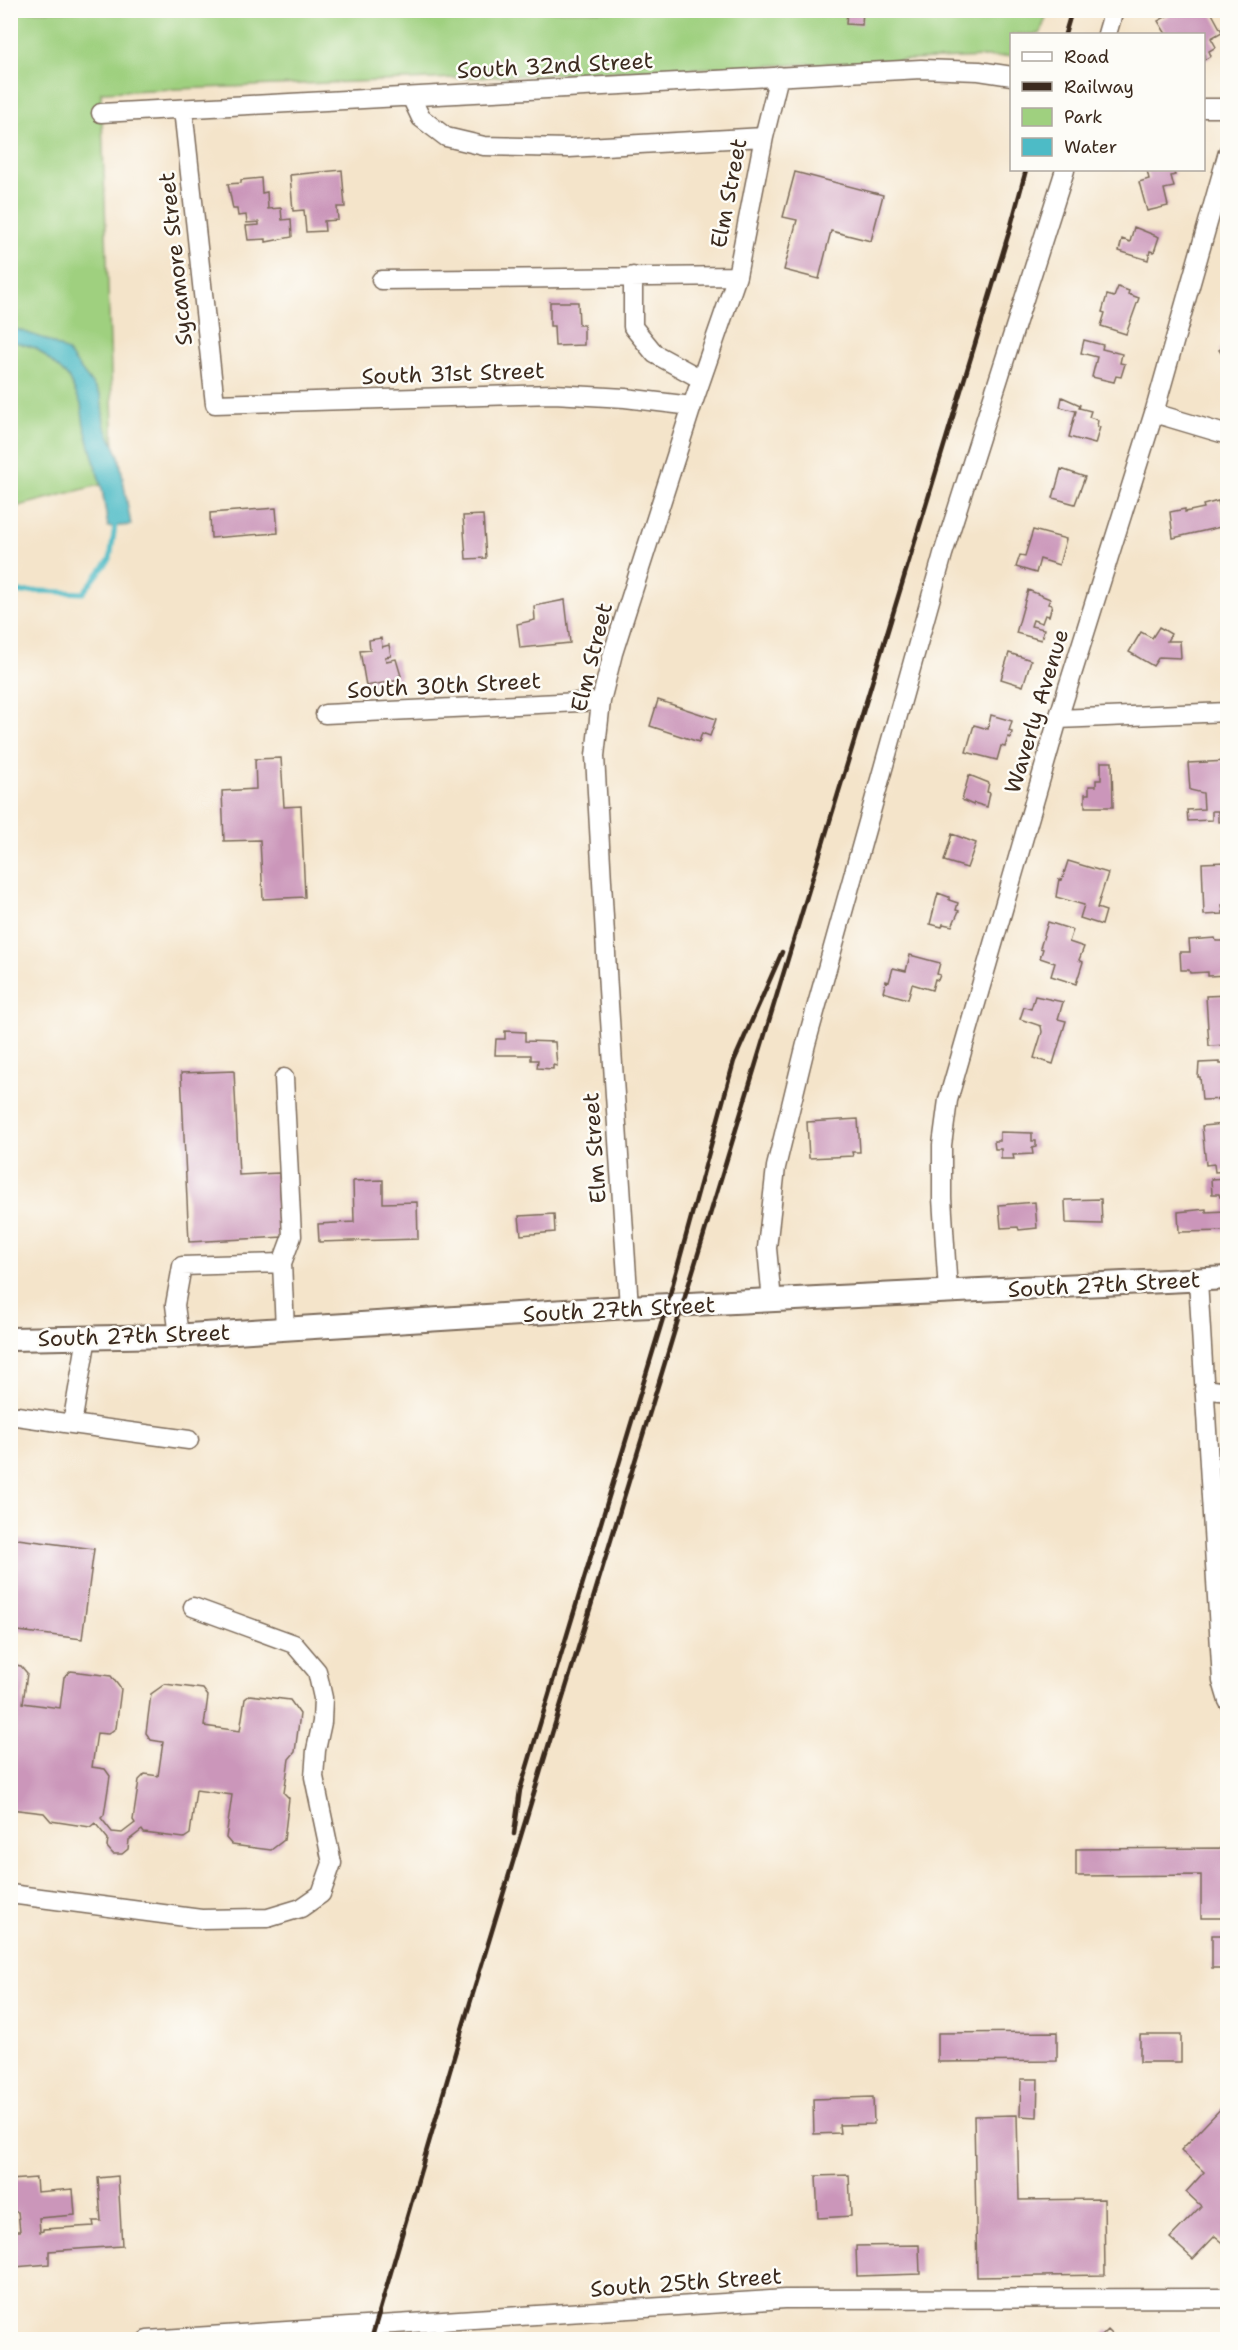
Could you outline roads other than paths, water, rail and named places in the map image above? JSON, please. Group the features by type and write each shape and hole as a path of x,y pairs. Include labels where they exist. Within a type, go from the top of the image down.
{"main road":[{"name":"South 27th Street","path":"10,1339 179,1336 629,1307 1227,1278"}],"street":[{"path":"1107,33 1114,10"},
{"name":"South 32nd Street","path":"101,113 921,69 979,71 1010,76"},
{"name":"Elm Street","path":"629,1307 608,989 596,756 601,701 613,653 692,406 737,276 764,137 779,76"},
{"path":"411,97 421,118 446,137 484,146 569,148 764,137"},
{"path":"1205,108 1227,108"},
{"name":"Sycamore Street","path":"183,110 215,404"},
{"name":"Waverly Avenue","path":"948,1292 942,1198 942,1146 948,1100 1058,719 1154,413 1227,152"},
{"path":"772,1301 767,1248 776,1167 806,1044 944,554 1065,171"},
{"path":"633,276 633,327 655,354 701,379"},
{"path":"381,280 737,276"},
{"name":"South 31st Street","path":"215,404 554,394 692,406"},
{"path":"1154,413 1227,435"},
{"name":"South 30th Street","path":"325,714 601,701"},
{"path":"1058,719 1227,712"},
{"path":"284,1078 292,1236 282,1263 285,1329"},
{"path":"179,1336 175,1305 182,1266 282,1263"},
{"path":"1198,1280 1222,1681 1227,1701"},
{"path":"72,1424 87,1337"},
{"path":"1204,1389 1227,1392"},
{"path":"10,1415 189,1440"},
{"path":"10,1894 201,1919 268,1918 302,1908 321,1894 332,1863 314,1777 323,1698 318,1671 294,1644 193,1607"},
{"name":"South 25th Street","path":"147,2340 784,2299 1225,2298 1227,2300"}],"water":[{"path":"10,327 45,339 67,351 101,396 104,424 119,456 131,525 108,527 102,489 84,425 81,404 68,377 36,348 11,341"}],"waterway":[{"path":"10,593 39,591 83,593 110,559 114,520"}],"railway":[{"path":"1065,33 1072,10"},
{"path":"371,2340 463,2026 1026,171"},
{"path":"514,1834 520,1790 667,1305 734,1061 782,952"}]}
